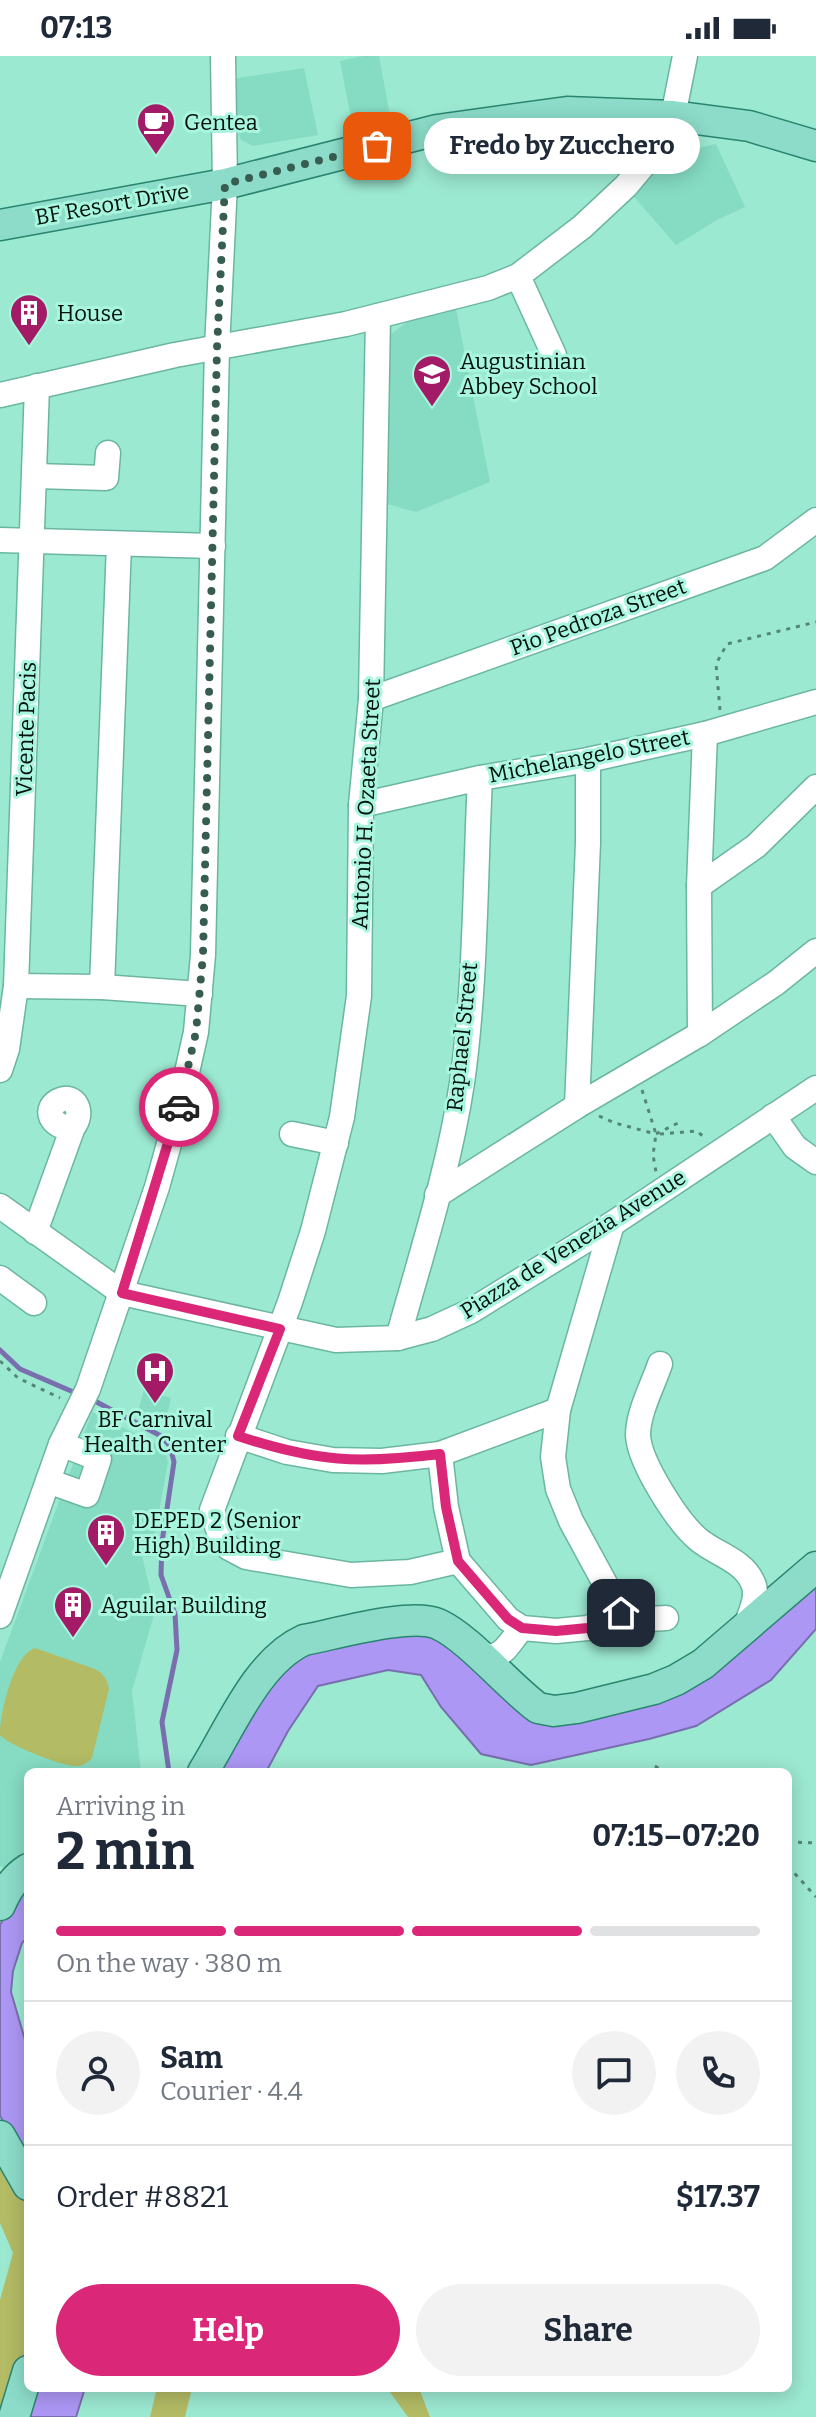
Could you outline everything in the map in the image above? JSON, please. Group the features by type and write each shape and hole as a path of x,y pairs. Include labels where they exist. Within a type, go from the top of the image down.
{"main road":[{"name":"BF Resort Drive","path":"0,225 225,184 437,130 567,112 673,116 749,126 816,146"},
{"path":"205,1768 263,1674 277,1657 304,1640 418,1620 439,1624 538,1708 554,1711 654,1689 703,1664 816,1567"},
{"path":"0,1905 7,1889 24,1872"},
{"path":"0,2136 24,2178"},
{"path":"14,2417 24,2384"}],"street":[{"path":"0,1616 61,1444 84,1399 122,1293 179,1108 196,1032 200,994 217,348 225,184 223,56"},
{"path":"0,395 378,316 488,288 518,276 582,227 626,186 656,150 673,116 685,56"},
{"path":"518,276 554,355"},
{"name":"Antonio H. Ozaeta Street","path":"378,316 371,699 361,805 359,996 336,1143 313,1231 212,1510 221,1539 229,1548 246,1557 351,1575 410,1572 458,1561"},
{"name":"Vicente Pacis","path":"0,1070 7,1049 10,1000 33,541 37,386"},
{"path":"35,476 106,478 108,453"},
{"name":"Pio Pedroza Street","path":"371,699 765,558 816,520"},
{"path":"0,540 213,546"},
{"path":"102,987 119,544"},
{"name":"Michelangelo Street","path":"361,805 713,732 816,702"},
{"path":"700,1034 699,886 713,732"},
{"path":"577,1106 588,843 588,760"},
{"name":"Raphael Street","path":"398,1338 437,1195 462,1084 480,778"},
{"path":"699,886 756,846 816,787"},
{"path":"437,1195 577,1106 700,1034 776,983 816,951"},
{"path":"10,1000 102,987 200,994"},
{"name":"Piazza de Venezia Avenue","path":"122,1293 336,1340 398,1338 432,1329 471,1311 612,1224 816,1088"},
{"path":"773,1116 795,1147 816,1162"},
{"path":"35,1232 73,1127"},
{"path":"292,1134 336,1143"},
{"path":"0,1206 122,1293"},
{"path":"612,1224 558,1410 553,1457 558,1489 571,1521 621,1613"},
{"path":"0,1278 34,1303"},
{"path":"660,1364 639,1424 640,1448 655,1479 691,1533 727,1556 752,1581 755,1595 745,1628"},
{"path":"238,1436 287,1452 333,1460 382,1461 440,1454 558,1410"},
{"path":"48,1481 87,1495 99,1459 61,1444"},
{"path":"440,1454 446,1507 458,1561 508,1619 522,1628 556,1631 588,1628 621,1613 649,1619 666,1618"},
{"path":"472,1650 488,1658 496,1657 522,1628"}],"path":[{"path":"713,732 716,664 727,644 816,622"},
{"path":"635,1072 656,1134 653,1155 660,1192"},
{"path":"577,1106 615,1123 656,1134 677,1135 697,1131 718,1152"},
{"path":"656,1134 680,1122"},
{"path":"0,1361 18,1378 84,1399"},
{"path":"792,1842 816,1843"},
{"path":"792,1870 816,1897"}],"shaded area":[{"path":"379,56 391,121 353,129 340,61"},
{"path":"304,68 318,135 253,146 241,140 236,128 237,78"},
{"path":"716,144 745,207 676,245 629,191 673,154"},
{"name":"Augustinian Abbey School","path":"456,309 490,482 416,512 384,503 391,334 417,315"},
{"name":"BF Carnival Health Center","path":"144,1390 171,1398 166,1419 138,1411"},
{"path":"92,1412 156,1444 165,1452 168,1462 151,1557 142,1556 155,1611 132,1691 141,1768 24,1768 24,1867 14,1873 0,1866 0,1662"},
{"path":"816,1577 816,1629 771,1680 696,1726 531,1765 481,1754 441,1707 421,1675 388,1670 318,1686 268,1768 217,1768 249,1711 299,1649 440,1626 533,1715 654,1699"},
{"path":"35,1648 95,1669 107,1682 109,1689 92,1758 82,1765 67,1765 47,1758 0,1735 5,1700 14,1673 27,1653"},
{"path":"24,1880 24,1941 13,1971 11,1992 24,2036 24,2153 0,2116 0,1925"},
{"path":"0,2155 24,2201 24,2369 0,2417 0,2300 13,2253 0,2223"},
{"path":"34,2392 84,2392 76,2417 25,2417"},
{"path":"156,2392 191,2392 185,2417 150,2417"},
{"path":"390,2392 421,2392 430,2417 408,2417"}],"waterway":[{"path":"0,1350 20,1369 78,1394"},
{"path":"91,1399 161,1436 170,1446 174,1462 162,1542 161,1575 175,1614 177,1650 162,1722 168,1768"}],"way so far":[{"path":"179,1107 196,1032 203,955 217,348 225,184 377,146"}],"place":[{"name":"Fredo by Zucchero","path":"377,146"},
{"name":"Gentea","path":"156,156"},
{"name":"House","path":"29,347"},
{"name":"Augustinian Abbey School","path":"432,408"},
{"name":"BF Carnival Health Center","path":"155,1405"},
{"name":"DEPED 2 (Senior High) Building","path":"106,1567"},
{"name":"Aguilar Building","path":"73,1639"}],"route":[{"path":"179,1107 157,1187 122,1293 280,1329 238,1436 287,1452 333,1460 382,1461 440,1454 446,1507 458,1561 508,1619 522,1628 556,1631 588,1628 621,1613"}]}
